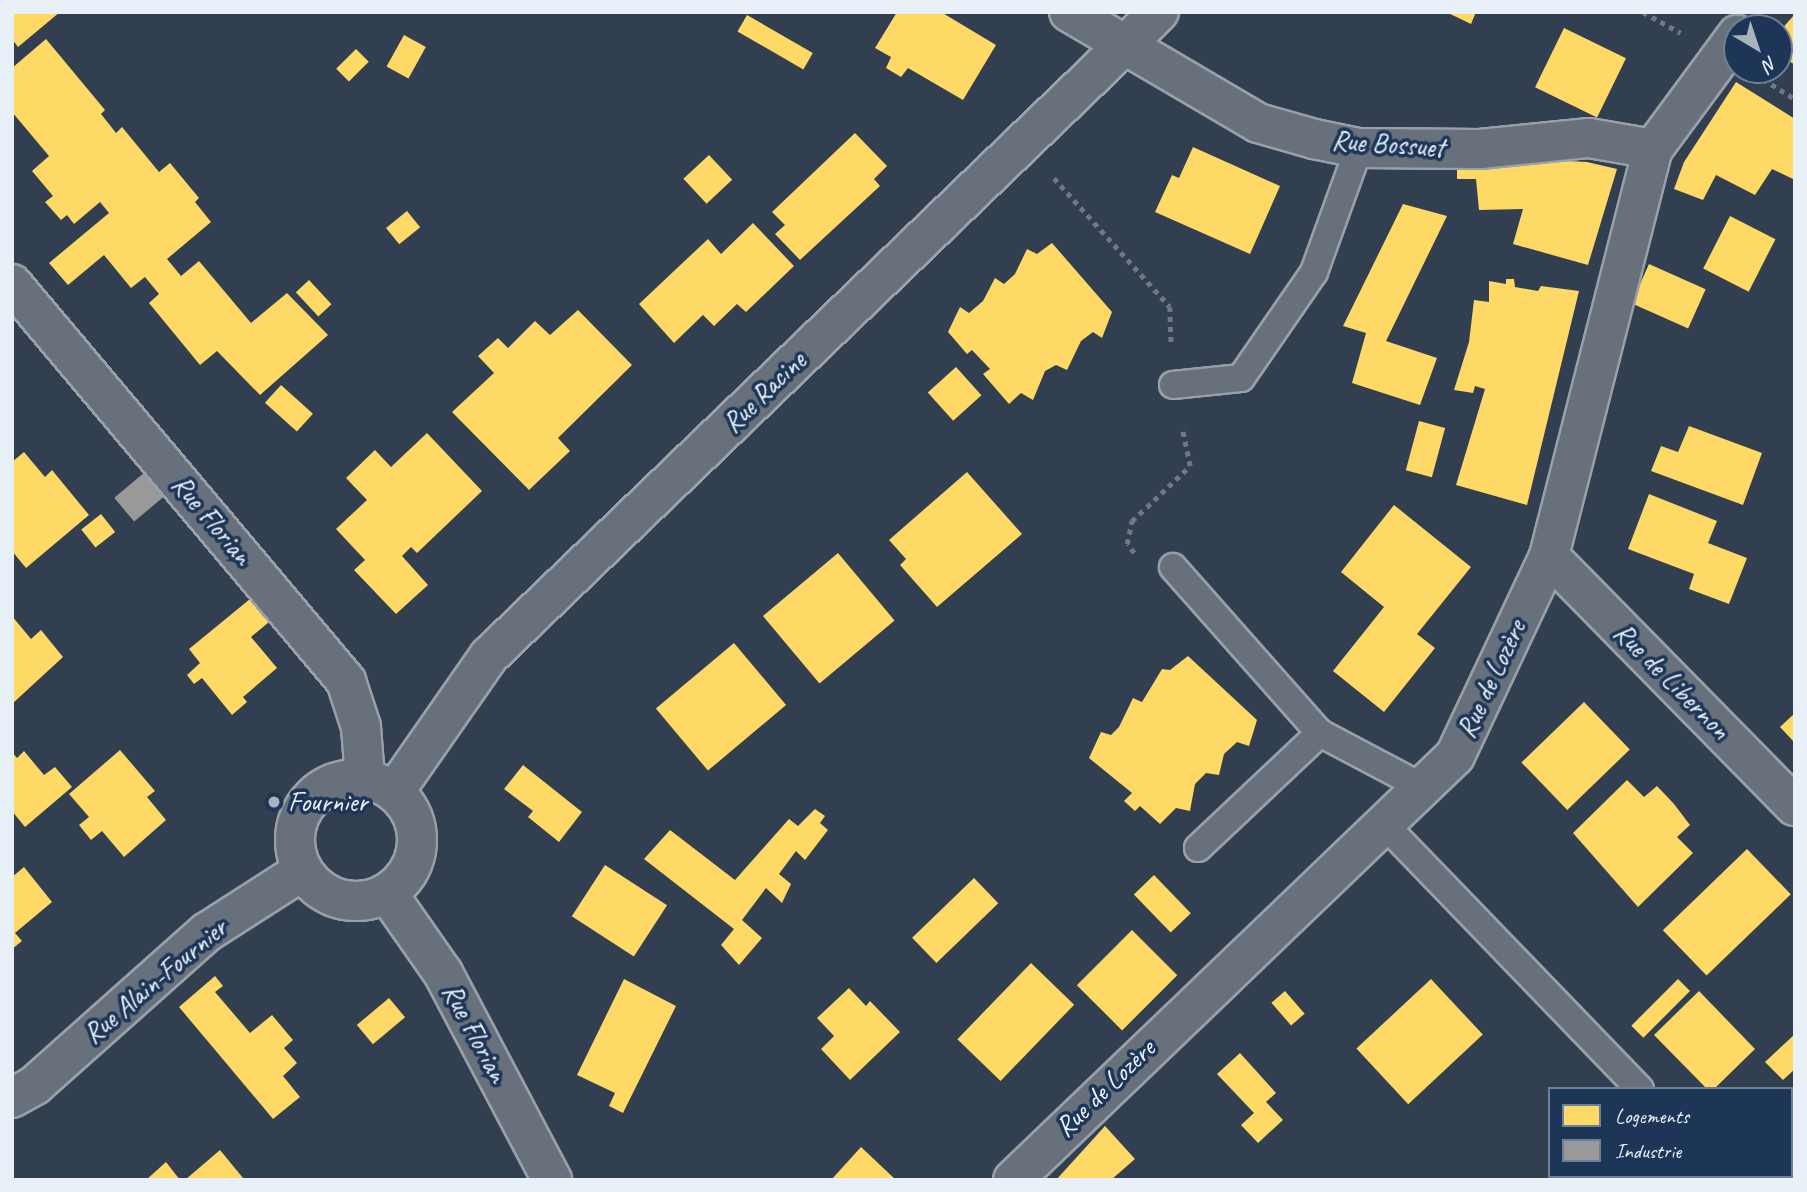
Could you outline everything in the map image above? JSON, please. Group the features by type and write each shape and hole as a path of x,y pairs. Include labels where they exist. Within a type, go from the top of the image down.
{"street":[{"name":"Rue Bossuet","path":"1069,12 1258,123 1359,148 1480,149 1589,138 1654,149"},
{"name":"Rue Racine","path":"379,785 489,656 1159,12"},
{"name":"Rue de Lozère","path":"1013,1180 1455,756 1549,555 1654,149 1723,54"},
{"name":"Rue Florian","path":"12,284 346,681 379,785"},
{"name":"Rue de Libernon","path":"1549,555 1795,806"},
{"path":"379,785 408,807 417,844 408,872 387,893 350,902 331,897 302,871 294,834 300,814 327,786 379,785"},
{"name":"Rue Alain-Fournier","path":"12,1098 35,1085 207,932 302,871"},
{"name":"Rue Florian","path":"387,893 443,973 552,1180"}],"lane":[{"path":"1173,384 1241,378 1314,272 1359,148"},
{"path":"1173,567 1320,733 1422,787"},
{"path":"1198,848 1320,733"},
{"path":"1383,823 1638,1087"}],"path":[{"path":"1771,84 1795,99"}],"building: Logements":[{"path":"12,12 60,12 18,47 12,39"},
{"path":"897,12 941,12 996,45 963,100 908,68 901,77 886,68 891,57 875,48"},
{"path":"1446,12 1476,12 1471,24"},
{"path":"1795,14 1795,65 1793,64"},
{"path":"747,15 813,53 803,69 738,31"},
{"path":"1564,28 1626,58 1597,118 1535,87"},
{"path":"404,35 426,47 408,79 387,66"},
{"path":"46,39 105,110 101,114 116,133 122,127 159,172 170,163 199,198 195,202 211,222 167,259 181,276 199,261 251,323 287,293 328,335 260,395 217,351 200,365 149,303 159,294 145,277 131,288 104,255 68,285 49,263 109,213 100,202 74,224 67,215 61,220 45,202 53,196 32,171 49,156 12,112 12,68"},
{"path":"356,49 369,62 349,82 336,69"},
{"path":"1735,84 1739,84 1795,119 1795,180 1772,169 1755,195 1716,175 1703,200 1674,189 1684,162"},
{"path":"855,133 887,166 874,179 880,186 800,260 775,234 785,225 772,212"},
{"path":"1193,147 1280,186 1250,254 1155,212 1172,175 1179,178"},
{"path":"709,155 732,180 707,204 683,179"},
{"path":"1547,160 1587,162 1617,169 1588,265 1513,244 1523,209 1479,210 1476,179 1457,179 1457,165"},
{"path":"1403,204 1447,216 1386,341 1437,358 1420,405 1352,383 1366,333 1343,326"},
{"path":"407,211 420,227 399,244 386,228"},
{"path":"1730,216 1775,239 1749,292 1703,269"},
{"path":"753,223 794,266 746,312 737,304 714,326 703,315 674,343 639,304 708,239 721,254"},
{"path":"1052,243 1112,312 1102,338 1093,332 1081,341 1067,370 1056,365 1045,371 1033,400 1021,393 1009,404 983,374 990,369 972,350 967,354 948,332 960,307 969,313 983,301 995,278 1004,284 1015,274 1027,249 1037,254"},
{"path":"1649,264 1706,289 1688,329 1632,303"},
{"path":"1506,279 1514,279 1515,287 1538,291 1541,286 1579,291 1527,505 1456,485 1485,389 1475,386 1473,393 1454,390 1469,342 1474,300 1489,302 1489,281 1506,284"},
{"path":"309,280 332,304 318,316 296,292"},
{"path":"578,310 632,365 558,438 570,451 529,490 452,412 494,373 478,356 498,338 508,348 535,321 550,335"},
{"path":"956,367 981,395 953,421 928,392"},
{"path":"281,385 313,414 297,432 265,403"},
{"path":"1419,421 1445,428 1432,477 1406,470"},
{"path":"1689,426 1762,453 1743,505 1651,471 1661,446 1678,452"},
{"path":"427,433 482,491 417,553 411,547 402,556 428,585 396,614 354,570 365,560 336,529 367,500 346,478 375,450 391,467"},
{"path":"24,452 45,477 52,470 89,515 26,568 12,551 12,462"},
{"path":"967,472 1022,534 937,607 900,565 906,559 889,540"},
{"path":"1649,494 1717,521 1708,543 1747,558 1729,604 1689,589 1694,574 1628,549"},
{"path":"1394,505 1471,567 1417,634 1435,648 1384,712 1333,671 1384,607 1341,572"},
{"path":"101,514 115,532 95,548 81,529"},
{"path":"838,553 895,620 819,683 763,616"},
{"path":"250,599 269,622 251,637 277,668 243,697 247,702 232,715 202,678 194,684 187,675 200,663 189,649"},
{"path":"12,616 31,639 41,630 63,657 12,704"},
{"path":"734,643 786,705 708,771 656,709"},
{"path":"1188,656 1257,720 1249,746 1237,742 1224,754 1219,775 1206,773 1195,784 1190,811 1176,808 1160,824 1140,806 1135,811 1124,801 1132,793 1089,758 1101,732 1111,735 1119,727 1133,698 1142,702 1162,669 1170,670"},
{"path":"1584,702 1630,749 1567,810 1521,762"},
{"path":"1795,713 1795,743 1780,727"},
{"path":"120,750 155,791 147,797 166,820 124,857 102,831 91,840 79,825 89,817 69,794"},
{"path":"24,751 44,775 55,767 72,787 25,827 12,811 12,752 17,758"},
{"path":"523,765 582,812 559,842 528,817 533,811 504,789"},
{"path":"1627,780 1644,797 1657,786 1674,804 1690,825 1677,837 1693,853 1638,907 1573,833"},
{"path":"815,809 825,816 820,823 828,830 805,860 796,851 779,874 791,884 782,903 766,888 742,920 762,938 739,965 721,945 734,929 644,859 670,830 735,880 789,819 798,826"},
{"path":"1747,849 1791,894 1707,976 1663,930"},
{"path":"605,865 667,905 634,956 572,916"},
{"path":"24,867 52,902 15,933 22,941 12,949 12,877"},
{"path":"1154,875 1191,913 1171,933 1134,894"},
{"path":"974,878 998,903 936,963 912,938"},
{"path":"1132,930 1177,975 1122,1030 1077,985"},
{"path":"1031,963 1074,1005 1001,1081 957,1039"},
{"path":"215,976 223,986 215,992 250,1033 272,1015 293,1040 284,1048 297,1063 283,1076 300,1097 273,1119 179,1007"},
{"path":"624,979 676,1006 623,1113 609,1106 615,1093 577,1075"},
{"path":"1431,979 1483,1035 1408,1104 1356,1049"},
{"path":"1678,979 1690,991 1643,1038 1631,1026"},
{"path":"849,988 866,1006 870,1001 900,1032 850,1080 821,1049 834,1036 817,1018"},
{"path":"1285,991 1305,1014 1291,1025 1271,1003"},
{"path":"1699,991 1755,1049 1716,1087 1705,1087 1654,1035"},
{"path":"389,998 405,1017 373,1044 357,1025"},
{"path":"1795,1034 1795,1069 1783,1080 1765,1062"},
{"path":"1240,1053 1276,1093 1266,1102 1283,1120 1258,1143 1241,1125 1254,1113 1217,1074"},
{"path":"1105,1126 1135,1159 1111,1180 1056,1180"},
{"path":"861,1147 896,1180 831,1180"},
{"path":"220,1150 243,1178 185,1180"},
{"path":"166,1162 180,1180 146,1180"},
{"path":"1697,1178 1738,1178 1738,1180"}],"building: Industrie":[{"path":"151,467 171,491 134,522 114,498"}],"place":[{"name":"Fournier","path":"274,802"}]}
